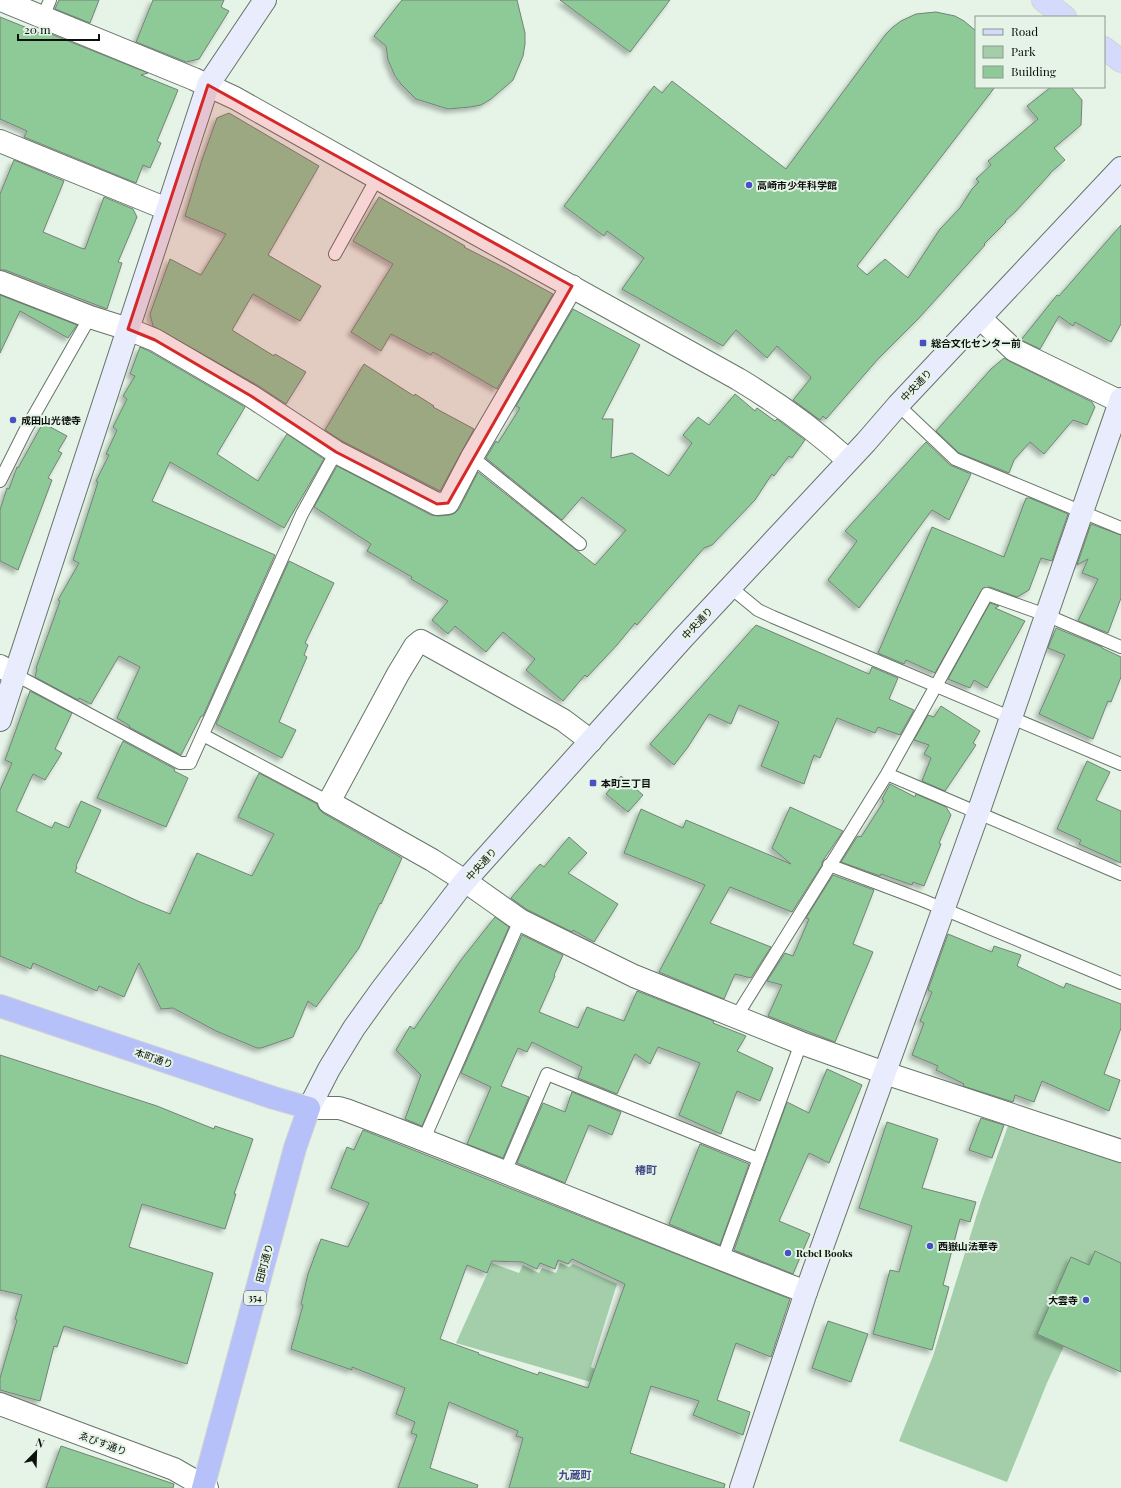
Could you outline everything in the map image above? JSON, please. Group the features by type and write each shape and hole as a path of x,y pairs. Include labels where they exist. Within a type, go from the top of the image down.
{"highway":[{"name":"本町通り","path":"0,1006 274,1098 309,1108"},
{"name":"田町通り","path":"204,1487 295,1148 309,1108"}],"main road":[{"path":"1043,0 1064,16"},
{"path":"1105,49 1121,61"}],"street":[{"path":"1,0 46,9 235,98 777,402 824,438 848,460"},
{"path":"0,720 7,670 128,329 166,209 208,85 265,0"},
{"path":"0,141 166,209"},
{"name":"中央通り","path":"309,1108 329,1069 354,1028 465,881 730,587 898,405 1121,168"},
{"path":"0,282 90,317 128,329 155,340 251,396 336,452 437,504 448,503 472,457 572,286"},
{"path":"741,1488 806,1292 978,813 1010,717 1121,401 1014,350 980,318"},
{"path":"591,741 563,720 421,641 416,646 398,674 330,802 432,860 465,881 520,920 634,976 800,1043 884,1073 1121,1151"},
{"path":"309,1108 339,1108 424,1139 722,1260 806,1292"},
{"name":"ゑびす通り","path":"0,1404 174,1469 204,1487"}],"lane":[{"path":"335,254 377,178"},
{"path":"0,481 25,431 90,317"},
{"path":"898,405 955,459 1121,528"},
{"path":"7,670 180,763 190,763 302,514 336,452"},
{"path":"472,457 580,544"},
{"path":"730,587 758,610 773,617 1121,764"},
{"path":"736,1017 829,865 887,774 987,594 1046,615 1121,647"},
{"path":"203,735 330,802"},
{"path":"887,774 1121,874"},
{"path":"829,865 922,900 1121,983"},
{"path":"424,1139 520,920"},
{"path":"722,1260 800,1043"},
{"path":"505,1172 547,1074 758,1159"}],"highlighted area":[{"path":"208,85 572,286 448,503 437,504 336,452 251,396 155,340 128,329"}],"green space":[{"path":"1009,1123 1121,1160 1121,1263 1096,1251 1089,1265 1071,1257 1037,1334 1064,1346 1047,1383 1007,1482 899,1441 933,1356 981,1201"},
{"path":"492,1263 519,1273 523,1265 539,1273 542,1268 556,1273 560,1263 569,1267 573,1264 617,1284 591,1367 605,1375 601,1385 456,1343"}],"building":[{"path":"59,0 99,0 90,23 55,9"},
{"path":"153,0 224,0 221,7 229,11 199,59 186,62 136,42"},
{"path":"402,0 517,0 525,33 525,44 523,56 513,80 491,99 481,105 448,109 416,99 395,76 388,60 386,46 374,36"},
{"path":"560,0 670,0 630,52"},
{"name":"高崎市少年科学館","path":"936,12 955,16 975,30 975,88 994,88 857,266 867,275 885,259 908,278 940,229 960,208 972,189 979,182 976,179 991,165 988,161 1038,119 1027,106 1050,88 1072,88 1082,100 1081,125 1054,148 1065,160 1050,173 1005,221 1006,222 984,244 985,245 919,318 878,359 826,419 823,416 820,420 793,400 811,378 810,376 777,346 767,358 736,330 723,346 622,289 644,258 607,231 604,236 564,206 654,86 662,93 672,81 786,169 886,34 901,21 916,14"},
{"path":"0,17 45,35 46,32 148,73 141,75 178,90 157,141 161,143 150,168 143,165 136,183 24,137 27,131 0,119"},
{"path":"229,113 319,166 268,255 321,286 300,321 253,294 232,330 274,356 275,354 306,372 286,404 257,385 153,326 150,314 170,259 201,275 226,234 185,216 202,160 217,118"},
{"path":"14,160 64,181 43,232 81,248 85,249 104,197 133,209 137,217 118,262 122,263 107,309 5,270 0,270 0,194"},
{"path":"379,197 465,246 464,247 553,294 497,389 433,352 431,355 391,334 381,351 351,332 393,264 353,241"},
{"path":"1121,225 1121,324 1111,342 1075,322 1073,326 1059,316 1040,349 1021,340 1057,295 1059,296"},
{"path":"0,295 77,325 68,338 20,311 0,353"},
{"path":"573,309 640,345 602,419 613,419 611,458 632,453 669,476 692,443 683,435 698,417 709,425 735,394 755,411 757,408 775,421 777,419 805,440 792,458 789,456 774,476 772,474 755,500 712,545 704,548 637,625 635,623 617,645 587,677 585,675 563,701 526,670 535,659 503,632 486,652 455,626 448,634 432,620 448,601 411,579 412,577 367,551 371,544 314,507 337,466 431,515 450,515 459,509 478,472 595,565 626,530 582,497 562,520 486,458 496,441 498,443 520,408 516,406"},
{"path":"140,347 245,407 217,454 258,481 287,434 324,459 284,528 170,462 152,501 275,555 203,716 201,716 181,755 129,727 130,726 117,718 140,667 119,656 91,704 79,698 78,700 35,677 36,668 60,601 58,600 79,563 73,560 98,482 96,481 109,455 106,454 117,430 113,427 127,399 123,396 135,376 130,374"},
{"path":"1004,358 1092,402 1095,407 1087,425 1073,420 1044,454 1030,442 1014,460 1009,473 959,453 936,431 991,369"},
{"path":"364,364 414,396 415,394 434,406 433,407 474,429 440,491 342,441 325,430"},
{"path":"43,423 67,436 58,451 62,453 48,478 52,480 18,570 0,561 0,510 7,488 9,489 17,467 18,468"},
{"path":"926,442 950,465 971,474 949,520 932,510 859,608 828,580 857,541 845,531"},
{"path":"1026,498 1030,498 1068,514 1052,561 1041,558 1029,590 1017,597 990,587 983,588 935,673 906,660 904,664 878,653 932,527 1004,557"},
{"path":"1091,524 1121,535 1121,598 1108,633 1078,621 1098,579 1082,573 1088,559 1077,565"},
{"path":"289,561 334,583 305,643 308,645 304,655 307,657 279,722 296,730 282,758 216,724"},
{"path":"990,603 999,606 995,608 1025,621 987,688 974,680 970,688 948,679"},
{"path":"756,625 869,674 872,667 898,678 889,699 914,710 900,735 878,727 875,733 837,718 820,758 814,755 804,784 761,766 779,722 739,705 731,724 709,714 688,747 674,765 650,744"},
{"path":"1056,628 1102,647 1121,657 1121,677 1111,702 1108,701 1093,739 1039,714 1065,655 1048,648"},
{"path":"30,691 72,713 55,749 62,753 45,780 33,774 16,811 52,828 55,822 69,828 81,801 101,810 76,866 75,872 140,902 170,914 197,853 252,876 274,834 238,817 259,773 317,804 323,813 402,858 359,948 316,1007 308,1001 293,1037 257,1048 216,1031 173,1008 161,1009 139,963 124,997 99,986 97,991 33,963 31,969 0,956 0,790 12,763 5,760"},
{"path":"941,706 980,731 973,743 976,745 945,791 922,781 931,758 924,754 929,745 914,740 928,715 934,717"},
{"path":"123,741 175,769 174,771 188,778 166,827 97,798"},
{"path":"1087,761 1110,772 1096,800 1121,811 1121,863 1079,844 1081,840 1057,829"},
{"path":"621,776 643,795 628,812 606,794"},
{"path":"890,784 915,797 916,794 946,807 951,815 939,843 941,844 924,886 913,882 912,885 881,874 880,876 841,862 857,837 861,837 884,801 882,799"},
{"path":"790,807 843,831 822,862 822,865 792,912 730,887 710,923 771,947 751,978 735,974 724,999 659,972 705,885 624,853 641,809 683,828 686,820 791,864 772,848"},
{"path":"569,837 587,853 568,873 618,904 594,942 573,930 572,932 526,909 511,898 540,864 544,867"},
{"path":"833,875 874,890 853,944 873,952 835,1042 768,1016 782,985 767,981 785,953 793,956 809,919 806,918"},
{"path":"495,917 509,927 422,1126 405,1119 421,1075 396,1050 410,1026 414,1029 461,960"},
{"path":"948,934 992,952 994,946 1021,955 1017,966 1064,988 1066,983 1121,1004 1121,1028 1104,1074 1120,1080 1109,1111 1042,1081 1034,1102 1015,1095 1013,1102 963,1086 964,1084 936,1070 938,1066 912,1055 924,1023 920,1021 932,992 928,990"},
{"path":"522,935 563,955 539,1012 578,1028 587,1007 624,1021 637,991 714,1021 713,1023 746,1036 737,1051 773,1068 760,1101 737,1091 721,1134 679,1115 700,1063 658,1047 650,1064 635,1054 617,1094 578,1078 582,1067 532,1042 527,1052 518,1048 501,1086 529,1097 503,1158 467,1144 491,1087 461,1073"},
{"path":"0,1055 157,1106 214,1129 215,1126 253,1139 234,1194 236,1194 225,1229 142,1204 129,1247 213,1273 187,1364 64,1326 57,1347 54,1346 40,1401 0,1390 0,1378 17,1320 15,1319 22,1295 0,1290"},
{"path":"827,1069 862,1085 829,1163 809,1153 779,1221 810,1234 793,1274 734,1250 787,1102 809,1113"},
{"path":"572,1092 621,1112 612,1135 589,1125 565,1183 517,1163 543,1103 565,1112"},
{"path":"981,1118 1004,1125 992,1158 969,1150"},
{"name":"西嶽山法華寺","path":"887,1122 938,1139 922,1188 976,1202 970,1222 960,1219 943,1285 949,1287 932,1350 873,1334 890,1270 899,1272 912,1226 859,1208"},
{"path":"363,1130 790,1299 771,1357 736,1343 717,1400 750,1412 743,1435 693,1415 699,1401 651,1386 630,1453 725,1484 724,1488 509,1488 523,1438 516,1436 518,1431 449,1402 430,1468 478,1485 477,1488 398,1488 417,1435 411,1433 415,1422 396,1414 405,1388 352,1367 352,1370 291,1349 303,1305 301,1304 308,1274 321,1239 348,1247 369,1203 331,1188 347,1147 354,1150","holes":["572,1259 625,1284 588,1388 539,1372 538,1375 440,1339 467,1265 487,1273 492,1261 522,1262 537,1269 540,1263 555,1269 558,1260 568,1264"]},
{"path":"700,1144 749,1164 720,1245 669,1224"},
{"name":"大雲寺","path":"1095,1251 1121,1263 1121,1372 1037,1334 1071,1257 1089,1265"},
{"path":"828,1321 868,1334 851,1382 812,1368"},
{"path":"61,1446 174,1484 173,1488 46,1488"}],"place":[{"name":"高崎市少年科学館","path":"749,185"},
{"name":"総合文化センター前","path":"923,343"},
{"name":"成田山光徳寺","path":"13,420"},
{"name":"本町三丁目","path":"593,783"},
{"name":"西嶽山法華寺","path":"930,1246"},
{"name":"Rebel Books","path":"788,1253"},
{"name":"大雲寺","path":"1086,1300"}],"district":[{"name":"椿町","path":"646,1170"},
{"name":"九蔵町","path":"575,1475"}]}
